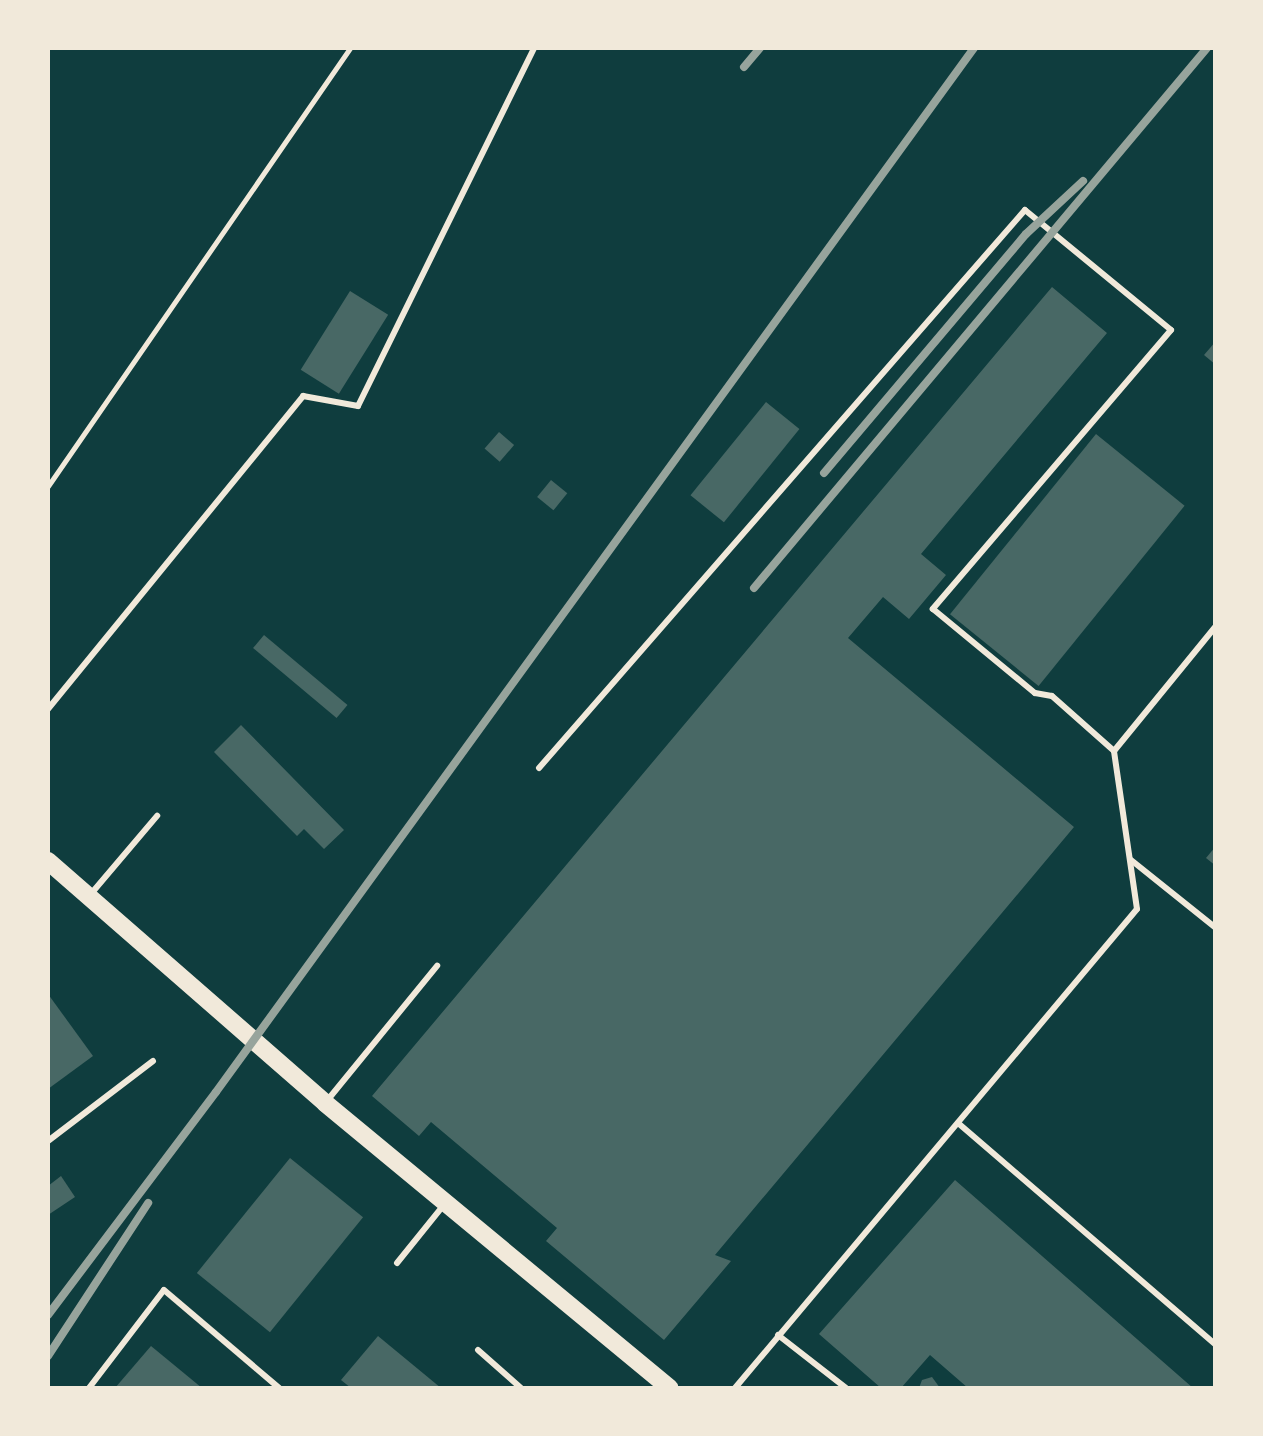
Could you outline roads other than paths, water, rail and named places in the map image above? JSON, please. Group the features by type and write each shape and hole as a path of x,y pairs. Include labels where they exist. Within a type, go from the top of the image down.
{"street":[{"path":"48,861 325,1103 660,1386"}],"lane":[{"path":"48,710 304,396 358,406 534,48"},
{"path":"540,768 1025,210 1171,330 933,610 1035,693 1052,696 1114,751 1137,909 735,1388"},
{"path":"1114,751 1216,626"},
{"path":"89,896 157,816"},
{"path":"1130,860 1216,928"},
{"path":"325,1103 438,966"},
{"path":"48,1141 152,1060"},
{"path":"958,1123 1216,1345"},
{"path":"397,1263 446,1203"},
{"path":"88,1388 164,1290 280,1388"},
{"path":"778,1335 846,1388"},
{"path":"478,1350 521,1388"}],"railway":[{"path":"744,67 760,48"},
{"path":"48,1315 216,1092 974,48"},
{"path":"754,588 1207,48"},
{"path":"824,473 1026,234 1083,181"},
{"path":"48,1356 148,1203"}]}
